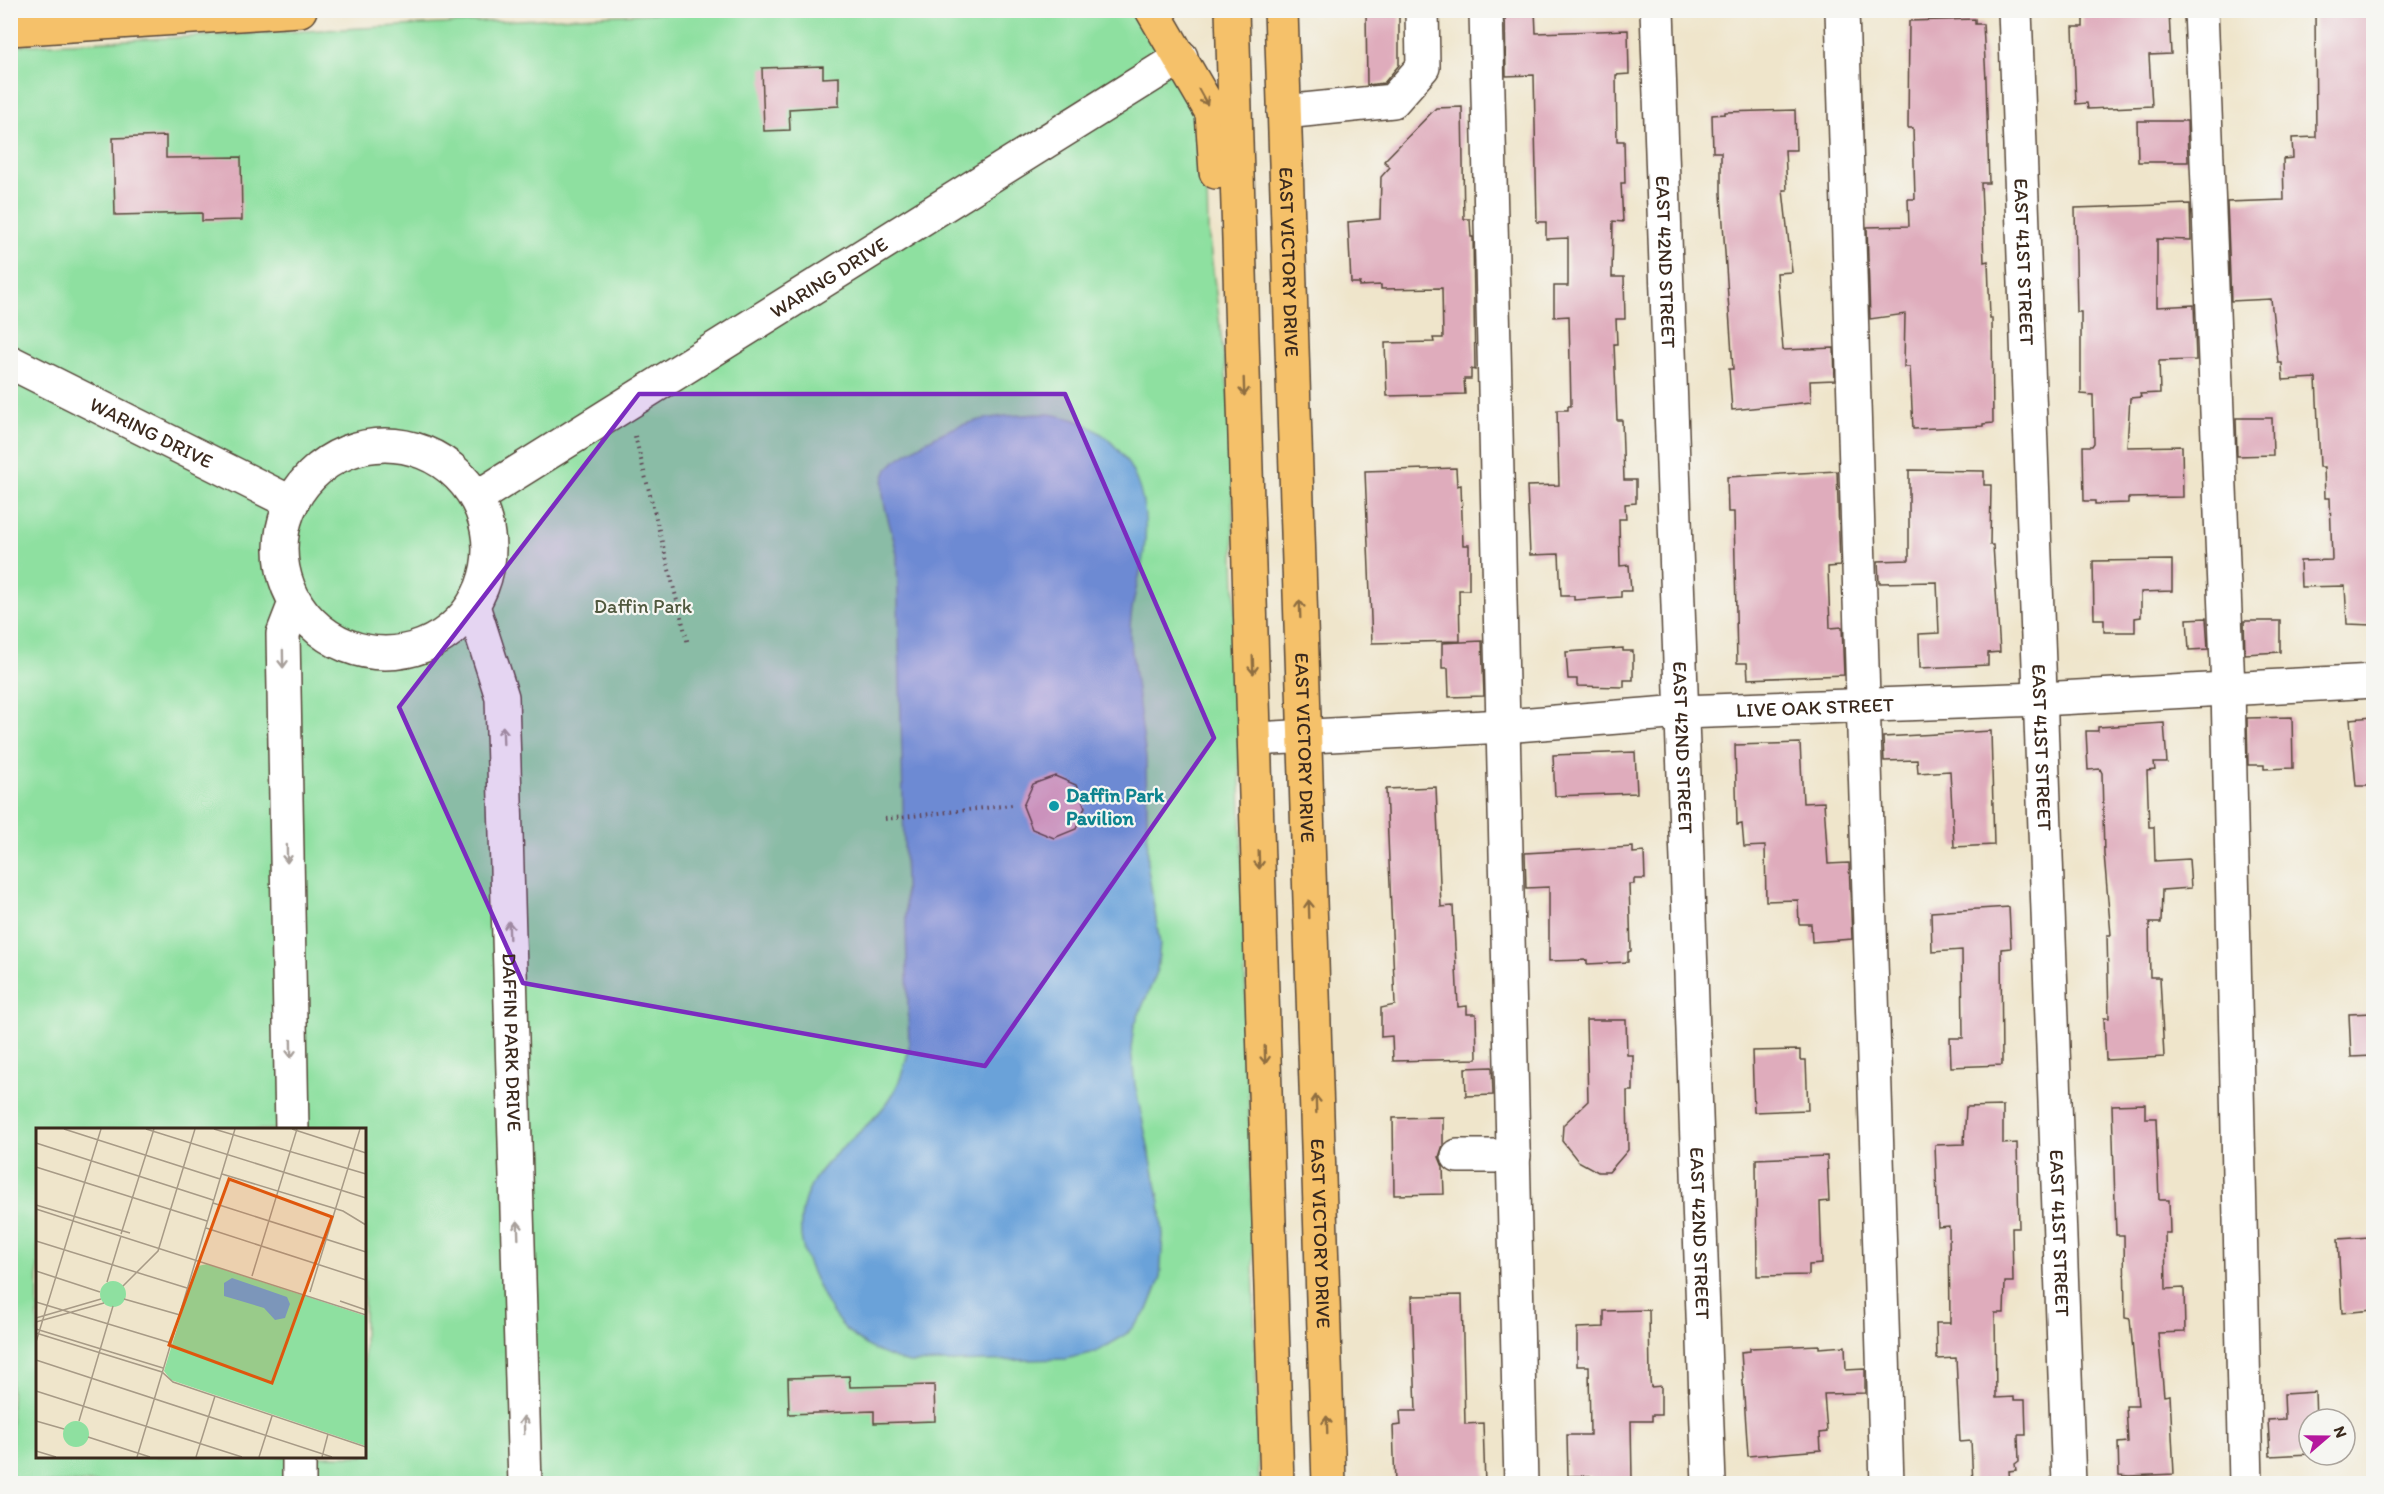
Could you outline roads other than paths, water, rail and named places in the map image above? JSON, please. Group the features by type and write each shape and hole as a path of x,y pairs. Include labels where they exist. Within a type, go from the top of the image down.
{"main road":[{"path":"28,23 300,10"},
{"path":"1152,10 1212,113 1227,289 1243,353"},
{"path":"1232,10 1282,1477"},
{"name":"EAST VICTORY DRIVE","path":"1281,10 1329,1484"}],"street":[{"path":"1284,112 1392,101 1423,67 1422,10"},
{"path":"1486,10 1521,1484"},
{"name":"EAST 42ND STREET","path":"1657,10 1709,1484"},
{"path":"1842,10 1887,1484"},
{"name":"EAST 41ST STREET","path":"2015,10 2069,1484"},
{"path":"2201,10 2228,689 2246,1484"},
{"name":"WARING DRIVE","path":"476,498 1181,57"},
{"name":"WARING DRIVE","path":"10,362 292,503"},
{"path":"398,445 429,455 456,473 476,498 486,525 489,553 485,581 473,606 449,632 418,649 383,654 349,648 318,630 295,603 285,579 281,553 283,527 292,503 310,477 336,457 366,446 398,445"},
{"path":"292,1128 283,634 295,603"},
{"name":"DAFFIN PARK DRIVE","path":"473,606 502,698 525,1484"},
{"name":"LIVE OAK STREET","path":"1256,739 1504,726 1682,712 2040,699 2373,681"},
{"path":"1458,1156 1514,1156"},
{"path":"299,1458 299,1484"}],"water":[{"path":"1049,414 1074,420 1095,430 1112,443 1126,460 1143,502 1144,551 1133,604 1130,637 1146,758 1148,869 1160,944 1157,972 1134,1026 1131,1049 1135,1085 1160,1202 1163,1235 1160,1280 1148,1310 1136,1324 1124,1336 1096,1352 1065,1359 909,1363 868,1347 856,1339 836,1319 812,1272 801,1236 802,1212 807,1193 829,1161 887,1103 898,1084 909,1049 897,555 883,495 884,477 894,462 943,432 992,418"}],"place":[{"name":"Daffin Park Pavilion","path":"1054,806"}],"park label":[{"name":"Daffin Park","path":"643,606"}]}
